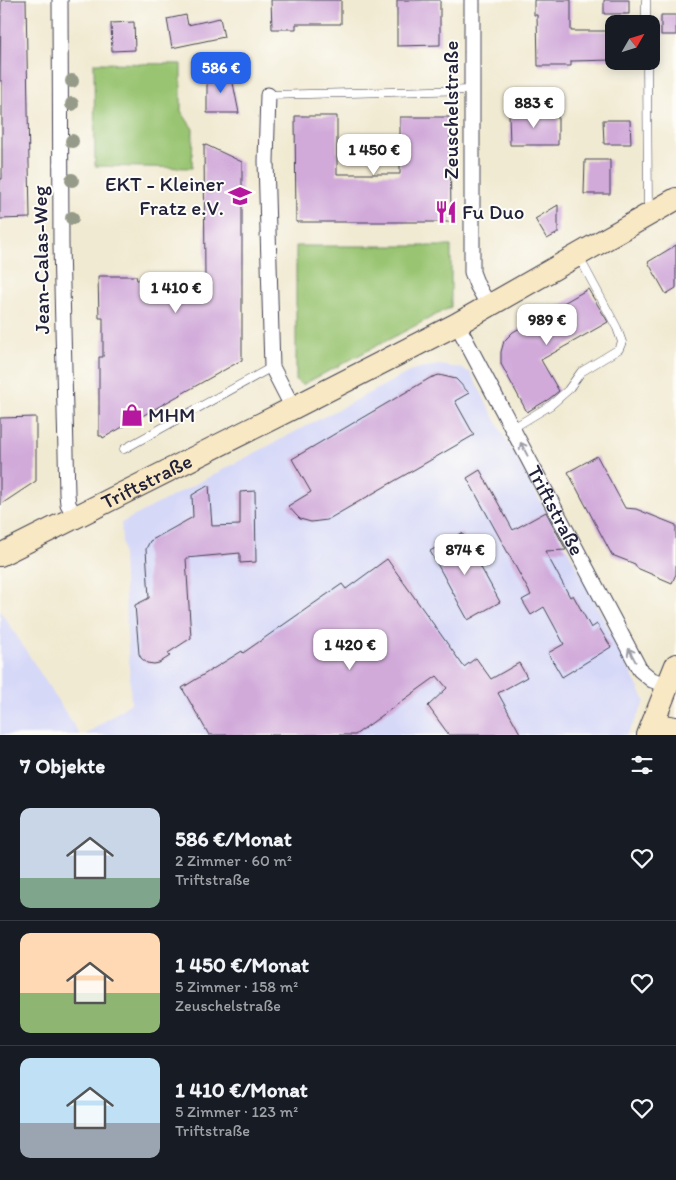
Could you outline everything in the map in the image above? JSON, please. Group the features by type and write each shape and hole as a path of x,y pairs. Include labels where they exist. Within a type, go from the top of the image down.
{"main road":[{"name":"Triftstraße","path":"0,555 457,324 676,199"},
{"path":"673,679 651,729 676,728"}],"street":[{"name":"Jean-Calas-Weg","path":"60,0 61,255 67,494 68,504 76,516"},
{"name":"Zeuschelstraße","path":"472,0 472,272 489,306"},
{"path":"268,95 266,171 272,367 293,408"},
{"name":"Triftstraße","path":"457,324 640,670 652,680 673,679"}],"lane":[{"path":"646,0 646,15"},
{"path":"647,70 648,215"},
{"path":"268,95 472,90"},
{"path":"513,428 551,405 568,390 582,372 619,349 622,342 617,328 578,255"},
{"path":"124,449 272,367"}],"shaded area":[{"path":"439,365 461,368 471,373 579,570 645,701 626,735 85,735 131,703 121,523 415,369"},
{"path":"0,610 80,735 0,735"}],"green space":[{"path":"94,63 181,64 181,111 193,129 192,168 95,166"},
{"path":"296,246 451,246 451,307 302,385 296,380"}],"building":[{"path":"1,0 26,0 30,218 0,219 0,179 2,179"},
{"path":"271,0 341,0 341,24 296,24 296,29 272,29"},
{"path":"397,0 440,0 440,45 397,46"},
{"path":"534,0 571,0 571,31 605,31 605,60 571,61 571,66 538,66 537,15 534,15"},
{"path":"604,0 629,0 629,14 604,14"},
{"path":"186,15 188,25 220,18 224,37 172,48 167,19"},
{"path":"661,15 676,15 676,35 661,35"},
{"path":"134,22 135,50 112,51 111,23"},
{"path":"207,72 231,73 239,113 207,113"},
{"path":"509,114 558,114 558,145 510,145"},
{"path":"295,116 337,116 337,174 400,174 400,117 450,117 451,222 296,222"},
{"path":"603,120 630,120 631,144 604,144"},
{"path":"204,144 242,162 242,360 103,438 99,436 99,357 103,357 103,318 99,318 98,276 136,276 137,280 205,280"},
{"path":"585,160 610,160 610,194 584,194"},
{"path":"558,205 558,233 547,239 535,219"},
{"path":"676,245 676,288 666,294 648,262"},
{"path":"588,289 608,322 541,360 559,391 527,412 501,364 501,352 504,341 513,332"},
{"path":"439,375 456,379 469,393 455,401 474,435 327,520 311,522 300,519 288,506 311,492 292,459 430,378"},
{"path":"36,417 36,481 0,505 0,418"},
{"path":"597,456 625,508 636,509 676,525 676,574 672,583 637,568 635,564 612,555 568,472"},
{"path":"480,470 513,530 546,512 566,550 545,551 570,597 573,595 591,628 597,624 611,647 562,677 548,653 564,644 544,607 531,615 522,600 531,595 467,478"},
{"path":"209,485 212,526 240,525 240,492 255,491 256,562 240,563 240,553 186,558 191,638 168,653 170,656 159,663 147,663 139,654 135,605 149,598 146,549 150,541 193,517 192,495"},
{"path":"462,533 500,602 468,620 430,551"},
{"path":"387,559 464,667 476,658 491,679 519,663 527,677 498,693 521,735 449,735 428,706 447,688 437,676 355,735 209,735 182,688 242,651 243,653 342,584 346,589"}],"place":[{"name":"EKT - Kleiner Fratz e.V.","path":"240,196"},
{"name":"Fu Duo","path":"446,212"},
{"name":"MHM","path":"132,415"}]}
